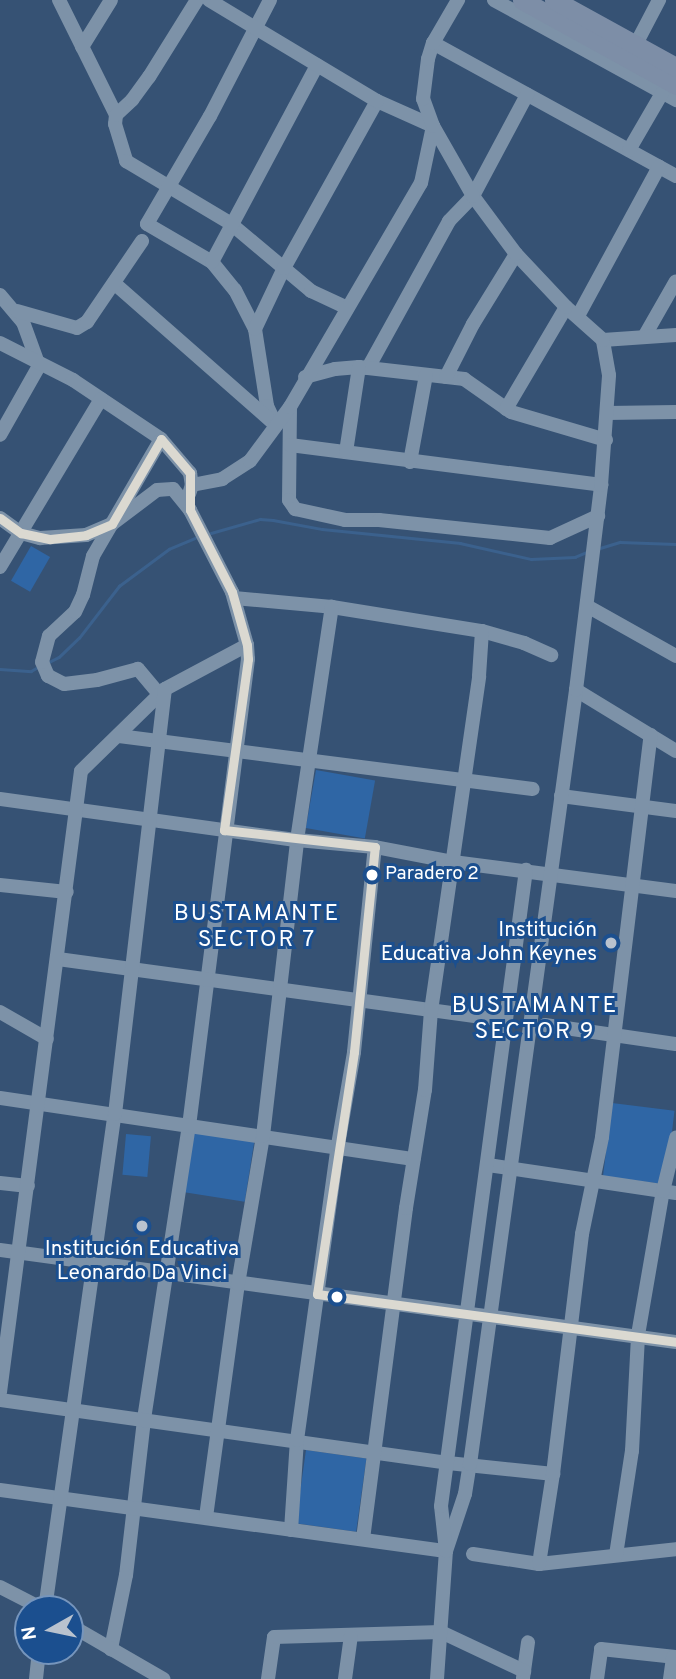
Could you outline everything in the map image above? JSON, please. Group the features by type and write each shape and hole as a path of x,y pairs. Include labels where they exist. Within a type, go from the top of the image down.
{"main road":[{"path":"522,0 669,89"},
{"path":"554,0 676,67"}],"street":[{"path":"59,0 116,115 115,124 126,161 230,223 311,291 347,307"},
{"path":"82,47 111,0"},
{"path":"116,115 132,100 149,77 197,0"},
{"path":"209,0 377,101 433,126"},
{"path":"270,0 210,116 147,224 212,262 235,290 255,328 267,406 276,425"},
{"path":"446,1551 466,1494 576,690 606,440 608,358 603,340 516,254 473,196 433,126 423,99 433,43 458,0"},
{"path":"494,0 669,89 676,100"},
{"path":"636,44 659,0"},
{"path":"433,43 676,176"},
{"path":"212,262 230,223 317,65"},
{"path":"629,150 669,89"},
{"path":"346,452 363,368 449,222 473,196 527,95"},
{"path":"255,328 284,268 377,101"},
{"path":"192,485 222,479 250,461 290,407 305,377 421,183 433,126"},
{"path":"506,409 572,312 659,167"},
{"path":"16,311 77,328 87,322 142,241"},
{"path":"446,377 473,324 516,254"},
{"path":"644,337 676,281"},
{"path":"114,283 276,425"},
{"path":"0,295 16,311 39,366"},
{"path":"603,340 676,335"},
{"path":"0,343 39,366 74,380 161,439 190,473 190,510"},
{"path":"0,435 39,366"},
{"path":"305,377 335,369 363,368 464,379 506,409 606,440"},
{"path":"410,462 426,375"},
{"path":"0,567 101,398"},
{"path":"290,407 289,500 295,509 345,520 379,520 550,538 598,516"},
{"path":"607,413 676,412"},
{"path":"46,1595 115,1114 152,820 162,691 138,668 97,680 64,684 48,676 42,662 49,636 75,612 83,595 93,556 161,439"},
{"path":"290,444 410,462 601,485"},
{"path":"0,518 22,533 40,538 86,535 112,524 157,490 173,489 190,510 234,598 247,645 188,1125 144,1420 125,1575 111,1649"},
{"path":"234,598 332,607 482,631 524,643 551,655"},
{"path":"587,606 676,656"},
{"path":"206,1517 238,1284 263,1136 297,840 332,607"},
{"path":"363,1539 425,1090 431,1011 480,676 482,631"},
{"path":"0,1392 6,1307 19,1254 81,771 162,691 247,645"},
{"path":"576,690 676,751"},
{"path":"538,1564 553,1475 570,1327 591,1182 602,1138 616,1036 631,884 651,735"},
{"path":"118,736 533,789"},
{"path":"561,796 676,811"},
{"path":"0,799 297,840 375,847 453,862 676,891"},
{"path":"291,1530 296,1440 354,1052 375,847"},
{"path":"437,1679 446,1551 441,1506 526,870"},
{"path":"0,885 67,892"},
{"path":"58,959 504,1020"},
{"path":"0,1013 47,1039"},
{"path":"545,1025 676,1044"},
{"path":"0,1098 414,1158"},
{"path":"616,1555 632,1451 638,1335 669,1192 676,1138"},
{"path":"488,1165 669,1192"},
{"path":"0,1183 27,1186"},
{"path":"0,1250 93,1265 167,1272 238,1284 394,1302 676,1342"},
{"path":"0,1400 448,1463 553,1475"},
{"path":"0,1490 446,1551"},
{"path":"473,1554 538,1564 676,1549"},
{"path":"0,1587 16,1595"},
{"path":"268,1679 274,1637 441,1632 523,1675 528,1642"},
{"path":"84,1633 163,1679"},
{"path":"345,1679 351,1635"},
{"path":"597,1679 601,1649 675,1657 670,1679"}],"shaded area":[{"path":"31,546 50,557 30,592 11,581"},
{"path":"316,770 375,780 365,839 306,828"},
{"path":"612,1103 675,1111 666,1184 603,1176"},
{"path":"194,1132 254,1142 245,1202 184,1192"},
{"path":"126,1134 151,1136 147,1177 122,1175"},
{"path":"306,1450 366,1458 356,1532 296,1523"}],"waterway":[{"path":"211,533 260,519 322,529 460,543 531,559 575,557 587,552"},
{"path":"47,663 59,657 79,638 119,586 169,549 195,538"},
{"path":"600,548 620,542 676,544"},
{"path":"0,669 31,671 38,667"}],"transit line":[{"path":"0,518 21,533 50,539 86,535 112,524 161,439 190,473 190,510 232,592 247,645 248,659 224,830"},
{"path":"224,830 375,847"},
{"path":"317,1294 354,1052 375,847"},
{"path":"317,1294 676,1342"}],"place":[{"name":"Paradero 2","path":"372,875"},
{"name":"Institución Educativa John Keynes","path":"611,943"},
{"name":"Institución Educativa Leonardo Da Vinci","path":"142,1226"}],"district":[{"name":"BUSTAMANTE SECTOR 7","path":"257,928"},
{"name":"BUSTAMANTE SECTOR 9","path":"535,1020"}]}
